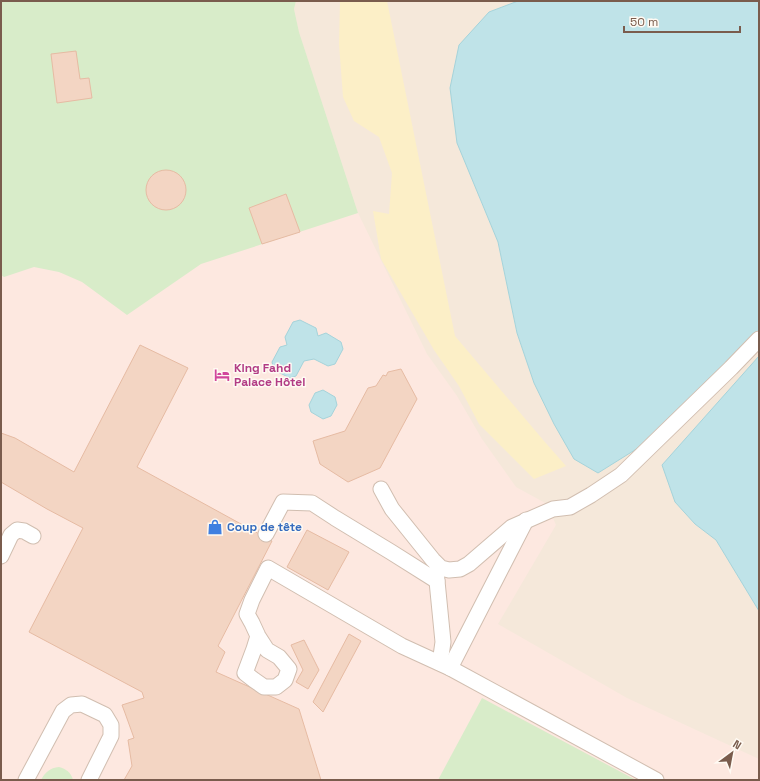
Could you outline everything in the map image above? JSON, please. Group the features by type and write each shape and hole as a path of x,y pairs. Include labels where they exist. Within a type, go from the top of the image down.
{"lane":[{"path":"381,489 392,509 441,568 450,570 460,569 469,564 512,527 553,509 570,507 621,475 759,339"},
{"path":"266,534 283,502 312,503 437,581"},
{"path":"445,666 526,520"},
{"path":"1,556 11,535 17,530 24,531 33,536"},
{"path":"435,561 445,666"},
{"path":"258,636 247,614 252,600 268,568 402,646 445,666 656,780"},
{"path":"26,780 63,711 71,705 82,704 105,715 111,725 111,736 89,780"}],"shaded area":[{"name":"King Fahd Palace Hôtel","path":"1,1 518,1 489,12 479,197 498,242 517,333 534,383 646,443 759,330 759,356 662,465 695,524 716,540 759,611 759,780 1,780"},
{"name":"King Fahd Palace Hôtel","path":"1,1 296,1 294,9 299,32 358,213 427,354 457,396 482,439 516,487 547,504 556,525 498,624 627,698 759,759 759,780 1,780"}],"green space":[{"path":"1,1 296,1 294,9 299,32 358,213 201,264 127,315 82,282 59,272 34,267 4,277 1,275"},
{"path":"482,698 636,780 438,780"},
{"path":"59,767 68,771 73,780 41,780 48,771"}],"sand":[{"path":"340,1 387,1 455,336 566,466 534,479 479,424 459,386 434,350 381,259 373,211 389,214 392,173 379,137 354,121 343,97 339,44"}],"water":[{"path":"518,1 759,1 759,330 646,443 598,473 574,459 554,424 534,383 517,333 498,242 457,143 450,88 459,45 489,12"},
{"path":"300,320 316,328 318,336 326,333 341,342 343,349 335,364 328,366 314,359 304,361 296,376 290,378 274,370 272,362 280,347 287,345 285,337 293,322"},
{"path":"759,356 759,611 716,540 695,524 675,502 662,465"},
{"path":"323,390 335,397 337,405 331,416 323,419 311,412 309,405 315,393"}],"building":[{"path":"76,51 80,79 89,78 92,98 57,103 51,54"},
{"path":"166,170 174,172 180,176 184,182 186,190 184,198 180,204 174,208 166,210 158,208 152,204 148,198 146,190 148,182 152,176 158,172"},
{"path":"286,194 300,232 262,244 249,208"},
{"path":"140,345 188,368 137,467 272,541 218,646 225,652 216,672 299,709 321,780 124,780 132,766 128,740 134,738 122,705 144,698 142,692 29,632 83,528 1,482 1,433 15,438 74,472"},
{"path":"401,369 417,399 380,468 348,482 320,464 313,441 345,431 368,388 376,386 383,375 386,376 388,372"},
{"path":"307,530 349,552 328,590 287,567"},
{"path":"349,634 361,641 323,712 313,702"},
{"path":"304,640 319,670 308,689 296,682 303,670 291,645"}],"place":[{"name":"King Fahd Palace Hôtel","path":"222,375"},
{"name":"Coup de tête","path":"215,527"}]}
